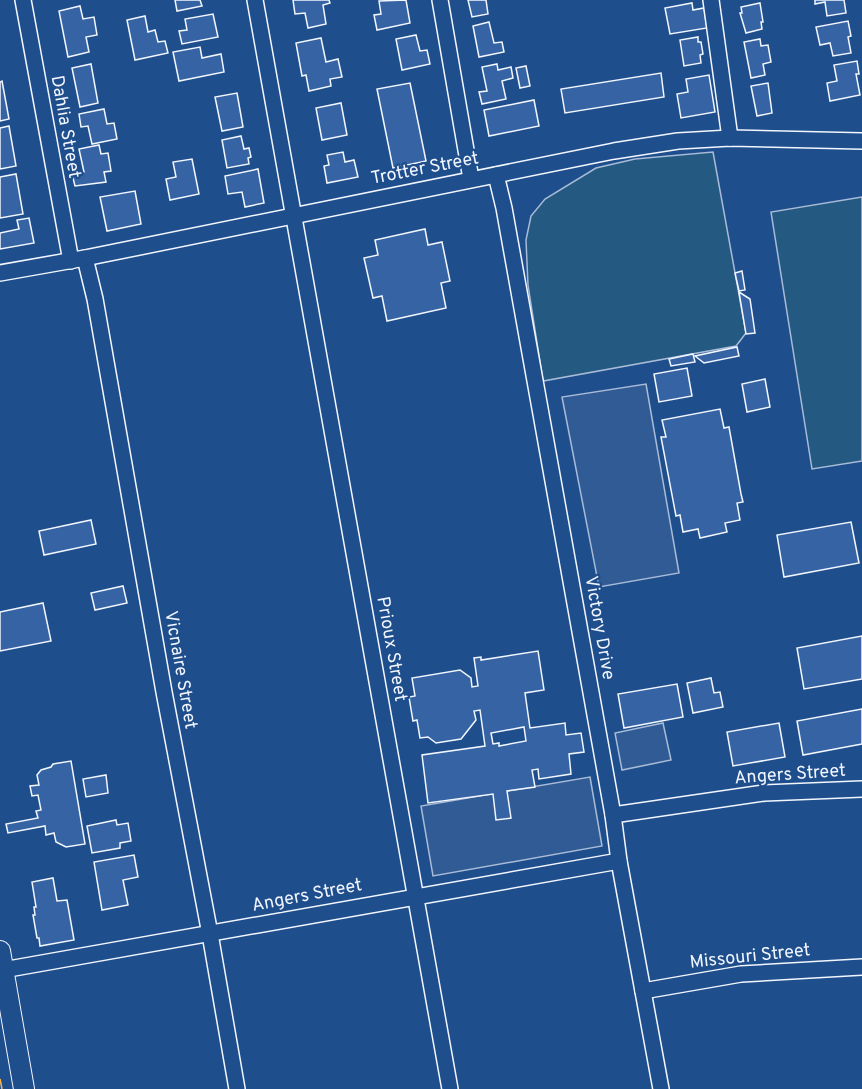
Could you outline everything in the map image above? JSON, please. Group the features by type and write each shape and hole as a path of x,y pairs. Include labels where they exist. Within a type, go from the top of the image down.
{"main road":[{"path":"2,961 24,1089"}],"street":[{"name":"Dahlia Street","path":"23,0 78,260"},
{"name":"Prioux Street","path":"255,0 450,1089"},
{"path":"440,0 471,179"},
{"path":"711,0 730,138"},
{"name":"Trotter Street","path":"0,273 78,260 614,151 678,141 730,138 862,141"},
{"name":"Victory Drive","path":"496,175 504,208 613,815 619,861 660,1089"},
{"name":"Vicnaire Street","path":"78,260 95,299 237,1089"},
{"name":"Angers Street","path":"613,815 764,793 862,789"},
{"name":"Angers Street","path":"2,961 93,953 619,861"},
{"name":"Missouri Street","path":"643,991 741,974 862,967"}],"shaded area":[{"path":"713,152 746,333 736,346 543,381 528,285 526,240 531,216 545,199 596,168 635,159"},
{"path":"862,197 862,461 812,469 771,212"},
{"path":"646,384 679,573 599,587 562,397"},
{"path":"663,723 671,760 622,770 615,733"},
{"path":"590,777 602,846 433,876 421,806"}],"building":[{"path":"175,0 200,0 202,6 177,11"},
{"path":"293,0 329,0 330,3 323,5 326,24 308,28 305,13 295,14"},
{"path":"406,0 410,23 377,30 374,15 381,14 379,1"},
{"path":"468,0 486,0 488,14 472,17"},
{"path":"815,0 844,0 846,13 827,16 825,2 815,4"},
{"path":"692,3 693,10 704,8 707,28 670,34 665,8"},
{"path":"760,3 762,29 746,33 740,13 742,13 741,7"},
{"path":"80,6 83,19 94,17 97,35 86,37 89,52 68,57 59,11"},
{"path":"213,14 218,37 182,44 179,31 187,30 185,19"},
{"path":"145,16 148,32 155,30 158,42 165,41 168,53 135,60 127,20"},
{"path":"848,21 851,53 833,56 830,43 820,45 816,27"},
{"path":"489,22 494,43 502,42 504,52 479,57 473,26"},
{"path":"416,35 420,51 427,50 430,64 402,70 396,39"},
{"path":"698,37 703,54 700,55 701,63 684,66 680,40"},
{"path":"321,38 326,62 338,59 342,77 330,79 331,86 309,91 306,75 302,76 296,43"},
{"path":"760,39 761,46 768,45 771,62 763,64 765,75 751,78 744,42"},
{"path":"200,47 202,58 221,54 224,72 179,81 173,52"},
{"path":"857,61 859,74 856,74 860,95 830,101 827,83 837,81 834,65"},
{"path":"91,64 98,103 80,107 72,68"},
{"path":"497,64 498,70 511,67 513,78 502,81 506,99 482,104 479,92 487,91 482,67"},
{"path":"526,66 530,86 520,88 516,68"},
{"path":"661,73 664,97 565,113 561,89"},
{"path":"709,75 715,112 681,118 677,94 688,92 686,79"},
{"path":"2,81 9,119 0,121 0,82"},
{"path":"410,83 426,161 393,168 377,89"},
{"path":"768,83 772,113 757,116 751,86"},
{"path":"237,93 243,127 222,131 215,97"},
{"path":"534,100 539,126 489,136 484,110"},
{"path":"341,103 347,135 322,140 316,108"},
{"path":"104,109 107,124 114,123 117,139 92,144 88,126 81,127 79,114"},
{"path":"9,126 16,166 0,169 0,128"},
{"path":"241,136 244,149 249,148 251,157 248,158 249,164 227,168 222,140"},
{"path":"99,145 101,154 108,153 111,171 104,172 106,182 75,186 72,174 84,172 79,149"},
{"path":"343,152 345,162 354,160 358,177 327,183 324,166 329,165 327,155"},
{"path":"192,159 199,194 170,200 166,179 176,177 173,162"},
{"path":"258,169 264,203 245,207 242,192 228,194 225,176"},
{"path":"16,174 23,214 0,218 0,177"},
{"path":"135,191 141,224 107,231 100,197"},
{"path":"29,218 34,243 0,249 0,233 19,229 17,220"},
{"path":"425,229 428,245 442,242 450,281 441,283 446,308 387,321 382,296 373,298 364,258 378,255 375,240"},
{"path":"742,271 745,290 739,291 735,273"},
{"path":"739,292 750,299 755,333 746,334"},
{"path":"737,347 739,356 704,363 695,356"},
{"path":"693,354 695,362 671,366 669,359"},
{"path":"687,368 692,396 659,402 654,374"},
{"path":"765,379 770,407 747,412 742,384"},
{"path":"720,409 724,428 729,427 743,502 737,503 740,520 725,523 727,532 700,538 698,529 683,532 680,515 676,516 661,437 666,437 662,420"},
{"path":"91,520 96,544 44,555 39,531"},
{"path":"851,522 859,563 784,577 777,535"},
{"path":"123,586 127,603 95,610 91,593"},
{"path":"43,603 51,641 0,651 0,612"},
{"path":"862,636 862,679 804,689 797,648"},
{"path":"538,651 544,690 525,693 530,728 565,723 566,735 581,733 584,752 569,754 571,774 539,779 538,769 532,770 535,787 507,791 511,818 496,820 493,794 428,803 422,755 485,746 480,710 474,711 476,720 461,739 436,743 428,737 420,738 417,720 413,721 409,697 415,696 412,678 460,670 471,678 472,687 478,686 474,658 481,657 481,660","holes":["524,727 526,741 499,746 499,743 493,744 491,733"]},
{"path":"711,678 714,693 720,692 723,707 693,713 687,683"},
{"path":"677,684 683,717 624,728 618,694"},
{"path":"862,709 862,744 803,755 797,721"},
{"path":"779,723 785,757 733,766 727,732"},
{"path":"71,761 85,844 66,847 56,842 54,833 46,835 45,826 8,833 6,824 38,818 36,811 41,810 38,795 32,796 30,786 39,785 37,775 41,770 53,764"},
{"path":"106,775 108,793 86,797 83,779"},
{"path":"116,820 117,825 128,823 131,841 120,843 120,848 92,853 87,826"},
{"path":"134,855 138,877 123,880 128,905 102,910 94,862"},
{"path":"53,878 57,901 67,900 74,940 40,946 33,915 35,915 34,907 36,907 32,882"}],"power":[{"path":"0,1079 2,1089"}]}
